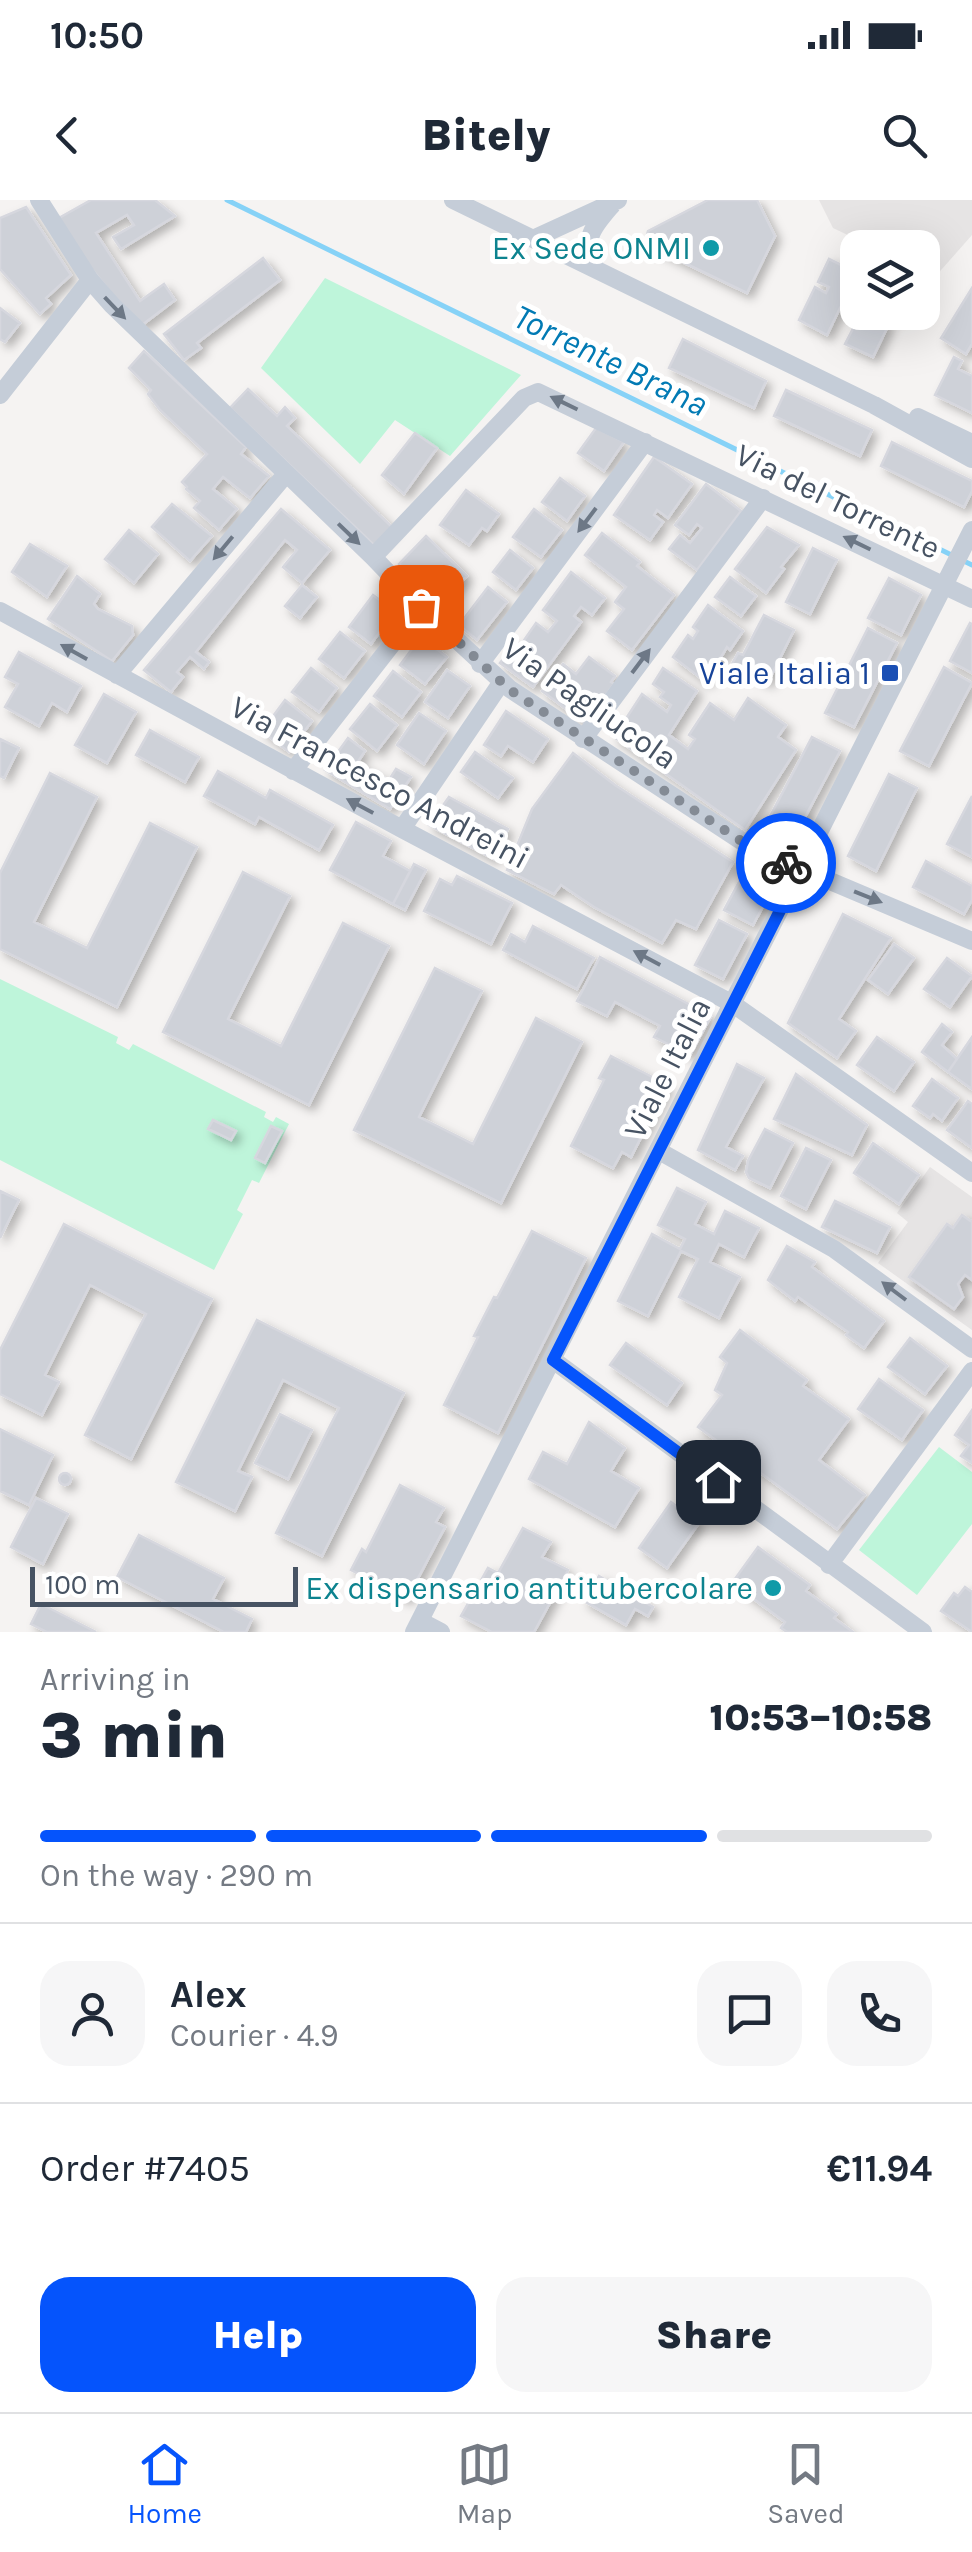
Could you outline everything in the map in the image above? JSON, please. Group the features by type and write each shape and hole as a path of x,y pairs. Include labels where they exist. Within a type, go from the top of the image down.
{"street":[{"name":"Via Pagliucola","path":"39,200 90,280 112,305 501,682 752,848 969,932"},
{"path":"533,238 617,200"},
{"path":"595,268 589,252 590,234 617,200"},
{"path":"460,201 874,405 972,459"},
{"path":"0,395 90,280"},
{"name":"Via del Torrente","path":"374,558 524,398 534,392 544,393 763,498 948,579 972,599"},
{"path":"874,405 920,418 972,443"},
{"path":"480,664 646,442"},
{"path":"116,675 286,474"},
{"path":"583,739 763,498"},
{"name":"Viale Italia","path":"417,1626 968,537"},
{"path":"294,770 421,607"},
{"name":"Via Francesco Andreini","path":"0,610 733,1004 972,1174"},
{"path":"402,829 501,682"},
{"path":"659,1151 834,1248 972,1349"},
{"path":"553,1360 829,1564 901,1626 924,1632"},
{"path":"829,1564 972,1371"},
{"path":"417,1626 440,1632"}],"shaded area":[{"path":"819,200 972,200 972,235 940,271 940,230 840,231 833,228"},
{"path":"930,1167 972,1197 972,1330 878,1263 908,1222 897,1213"}],"green space":[{"path":"325,278 521,375 450,456 395,420 360,464 261,368"},
{"path":"0,979 118,1037 116,1043 129,1050 133,1044 266,1112 264,1117 273,1122 276,1117 289,1124 259,1183 252,1180 237,1210 243,1214 214,1270 0,1160"},
{"path":"939,1447 972,1472 972,1524 917,1595 859,1550"}],"building":[{"path":"91,200 155,200 175,216 121,249 113,237 134,225 127,215 96,233 140,301 164,284 175,300 142,325 82,257 59,218"},
{"name":"Ex Sede ONMI","path":"708,200 757,200 775,236 747,293 645,242 648,231"},
{"path":"26,207 71,275 46,298 51,304 40,314 0,269 0,218"},
{"path":"263,258 280,280 197,343 201,348 184,360 164,334"},
{"path":"829,259 840,264 840,308 827,335 799,320 815,287 826,293 829,287 818,282"},
{"path":"972,288 972,344 966,354 941,338"},
{"path":"0,308 20,323 5,342 0,339"},
{"path":"852,330 886,330 873,357 845,344"},
{"path":"683,339 766,381 754,408 669,368"},
{"path":"144,351 246,447 241,454 269,476 250,498 223,477 213,489 237,509 219,530 194,508 200,501 182,482 207,454 160,410 148,394 151,390 129,368"},
{"path":"954,357 962,361 958,369 972,376 972,413 935,395"},
{"path":"248,389 277,416 285,407 295,418 287,426 392,527 375,546 230,408"},
{"path":"786,390 872,430 860,456 774,416"},
{"path":"596,428 624,442 604,471 578,453"},
{"path":"415,433 437,448 404,494 382,475"},
{"path":"892,442 972,481 964,507 881,466"},
{"path":"654,457 692,484 668,518 657,510 654,515 663,522 650,540 614,515"},
{"path":"560,478 585,496 567,521 542,502"},
{"path":"706,484 741,511 697,570 669,549 680,535 690,543 702,528 697,524 689,535 675,525"},
{"path":"466,490 499,514 487,531 482,528 469,545 440,525"},
{"path":"172,504 212,536 190,561 152,527"},
{"path":"281,509 330,550 302,583 283,567 297,550 285,540 196,652 209,662 204,669 190,657 177,672 183,677 171,692 144,670"},
{"path":"534,509 562,530 541,557 513,537"},
{"path":"767,527 799,545 766,593 735,569"},
{"path":"129,530 158,554 134,583 105,559"},
{"path":"602,533 674,595 632,650 607,631 624,609 615,602 626,587 585,555"},
{"path":"426,536 467,576 439,604 399,564"},
{"path":"30,544 67,566 47,597 12,572"},
{"path":"813,548 837,560 810,614 786,602"},
{"path":"510,550 533,568 516,590 493,572"},
{"path":"571,572 605,598 592,615 581,607 574,616 581,622 533,687 500,663 516,642 520,646 536,623 548,632 557,621 543,610"},
{"path":"77,576 100,594 94,604 98,609 132,626 133,635 112,661 48,619"},
{"path":"730,577 756,596 741,616 715,597"},
{"path":"889,578 921,595 901,635 868,618"},
{"path":"302,585 317,597 300,618 285,606"},
{"path":"488,587 507,602 477,640 459,625"},
{"path":"373,595 395,611 371,644 349,627"},
{"path":"708,605 743,631 730,650 727,647 706,682 673,657 688,635 693,639 698,631 693,627"},
{"path":"764,615 794,630 768,682 732,664 738,653 743,655"},
{"path":"972,624 972,673 950,661"},
{"path":"868,628 897,643 854,727 825,713"},
{"path":"340,632 365,651 344,678 319,659"},
{"path":"421,637 447,657 425,684 400,665"},
{"path":"19,652 81,686 67,712 52,703 39,726 5,707 18,684 5,677"},
{"path":"589,657 615,676 611,682 614,684 585,723 542,691 563,664 576,674"},
{"path":"944,667 972,683 929,766 900,751"},
{"path":"311,668 337,688 319,712 292,692"},
{"path":"663,668 697,691 669,735 688,749 695,739 689,735 710,703 734,720 748,698 786,725 778,737 796,750 745,830 614,737 642,694 667,712 671,705 660,697 664,692 653,684"},
{"path":"447,670 470,686 448,718 425,702"},
{"path":"393,671 421,692 402,717 374,696"},
{"path":"104,694 136,712 107,763 75,745"},
{"path":"285,700 312,721 289,752 262,731"},
{"path":"370,704 397,725 377,751 350,729"},
{"path":"506,711 548,739 533,762 508,746 501,756 484,745"},
{"path":"419,713 446,731 424,764 397,745"},
{"path":"150,730 199,757 185,782 136,755"},
{"path":"812,737 840,751 785,855 757,841"},
{"path":"348,738 365,751 357,763 389,780 396,769 411,777 390,809 325,770"},
{"path":"0,739 19,748 4,778 0,776"},
{"path":"475,752 513,778 498,798 461,772"},
{"path":"573,753 733,862 696,929 676,920 662,943 561,885 554,894 507,870 532,809"},
{"path":"218,771 266,798 270,790 333,825 319,850 259,817 255,824 204,796"},
{"path":"50,773 97,797 34,922 87,948 150,823 197,847 117,1007 0,949 0,873"},
{"path":"889,774 917,788 876,871 848,856"},
{"path":"972,796 972,857 947,844"},
{"path":"449,797 508,829 494,859 429,825"},
{"path":"356,822 391,841 383,856 410,871 393,904 330,870"},
{"path":"926,861 972,886 972,900 964,914 913,887"},
{"path":"414,864 426,870 405,910 393,904"},
{"path":"747,867 776,882 753,925 724,910"},
{"path":"243,872 290,896 228,1019 281,1046 343,923 389,946 309,1105 163,1032"},
{"path":"457,876 512,903 491,944 424,911 440,879 452,885"},
{"path":"843,914 891,938 839,1019 856,1031 837,1058 788,1023"},
{"path":"719,920 747,934 723,979 695,965"},
{"path":"533,926 594,958 577,989 503,950 511,934 525,942"},
{"path":"894,944 914,958 888,994 868,980"},
{"path":"600,957 711,1016 690,1055 654,1037 660,1026 615,1002 607,1016 577,1001"},
{"path":"947,958 972,976 950,1007 924,989"},
{"path":"435,968 482,991 419,1117 473,1144 536,1018 582,1042 501,1203 354,1130"},
{"path":"942,1024 952,1032 942,1045 957,1059 948,1072 922,1052"},
{"path":"877,1037 914,1062 894,1091 857,1065"},
{"path":"972,1037 972,1089 948,1072"},
{"path":"611,1056 668,1085 631,1157 622,1152 613,1168 571,1146 604,1080 599,1078"},
{"path":"737,1064 764,1078 726,1147 743,1156 735,1170 698,1150"},
{"path":"796,1074 867,1125 852,1155 774,1119"},
{"path":"932,1079 958,1098 942,1121 913,1106"},
{"path":"968,1101 972,1104 972,1148 947,1130"},
{"path":"213,1120 236,1131 231,1140 208,1129"},
{"path":"271,1126 282,1131 265,1163 255,1158"},
{"path":"765,1129 793,1143 770,1188 749,1178 746,1172"},
{"path":"873,1143 919,1175 899,1204 854,1173"},
{"path":"806,1148 831,1160 806,1209 781,1196"},
{"path":"677,1188 706,1202 695,1224 714,1234 725,1211 759,1228 744,1257 719,1244 710,1262 740,1277 719,1318 679,1297 698,1259 681,1251 648,1316 618,1301 652,1234 680,1249 685,1239 658,1225"},
{"path":"0,1191 19,1200 0,1238"},
{"path":"835,1201 890,1227 877,1253 822,1227"},
{"path":"962,1215 972,1222 972,1280 965,1275 958,1284 963,1297 954,1309 909,1277 947,1224 953,1228"},
{"path":"64,1224 212,1299 131,1459 85,1435 146,1314 90,1285 45,1375 59,1382 42,1415 0,1394 0,1350"},
{"path":"532,1231 586,1258 498,1433 444,1405 478,1337 474,1336"},
{"path":"787,1246 815,1262 812,1267 884,1321 864,1348 846,1335 848,1332 768,1280"},
{"path":"257,1320 404,1393 322,1556 276,1533 339,1408 283,1380 238,1471 252,1477 235,1511 176,1482"},
{"path":"740,1330 807,1380 803,1386 849,1419 819,1460 865,1495 837,1529 698,1427 722,1395 715,1390 727,1363 720,1357"},
{"path":"910,1338 947,1366 925,1394 888,1367"},
{"path":"626,1343 682,1383 667,1405 610,1365"},
{"path":"879,1379 923,1410 902,1440 858,1409"},
{"path":"972,1410 972,1463 961,1456 969,1445 955,1435"},
{"path":"280,1414 312,1430 288,1479 255,1463"},
{"path":"589,1422 625,1448 611,1471 639,1488 615,1527 529,1479 543,1452 567,1464"},
{"path":"0,1429 53,1455 29,1505 0,1491"},
{"path":"60,1474 70,1474 70,1484 60,1484"},
{"path":"400,1485 444,1508 436,1522 445,1527 407,1599 351,1570 362,1549 366,1552"},
{"path":"36,1498 68,1514 43,1564 11,1547"},
{"path":"671,1502 699,1523 667,1568 639,1548"},
{"path":"523,1528 551,1542 542,1557 568,1570 534,1632 492,1632 461,1616 488,1568 498,1573"},
{"path":"139,1535 224,1578 213,1599 252,1619 246,1632 224,1632 117,1577"},
{"name":"Ex dispensario antitubercolare","path":"758,1547 810,1585 806,1591 837,1614 834,1618 853,1632 787,1632 781,1628 785,1622 732,1583"},
{"path":"599,1576 653,1607 648,1616 635,1609 626,1625 584,1601"},
{"path":"965,1587 972,1592 972,1632 941,1611 954,1593 958,1596"},
{"path":"41,1604 96,1632 47,1632 31,1624"}],"waterway":[{"name":"Torrente Brana","path":"227,200 972,565"}],"way so far":[{"path":"421,607 510,690 752,848 786,863"}],"place":[{"name":"Ex Sede ONMI","path":"711,248"},
{"name":"Viale Italia 1","path":"890,673"},
{"name":"Ex dispensario antitubercolare","path":"773,1588"}],"route":[{"path":"718,1482 553,1360 801,869 786,863"}]}
